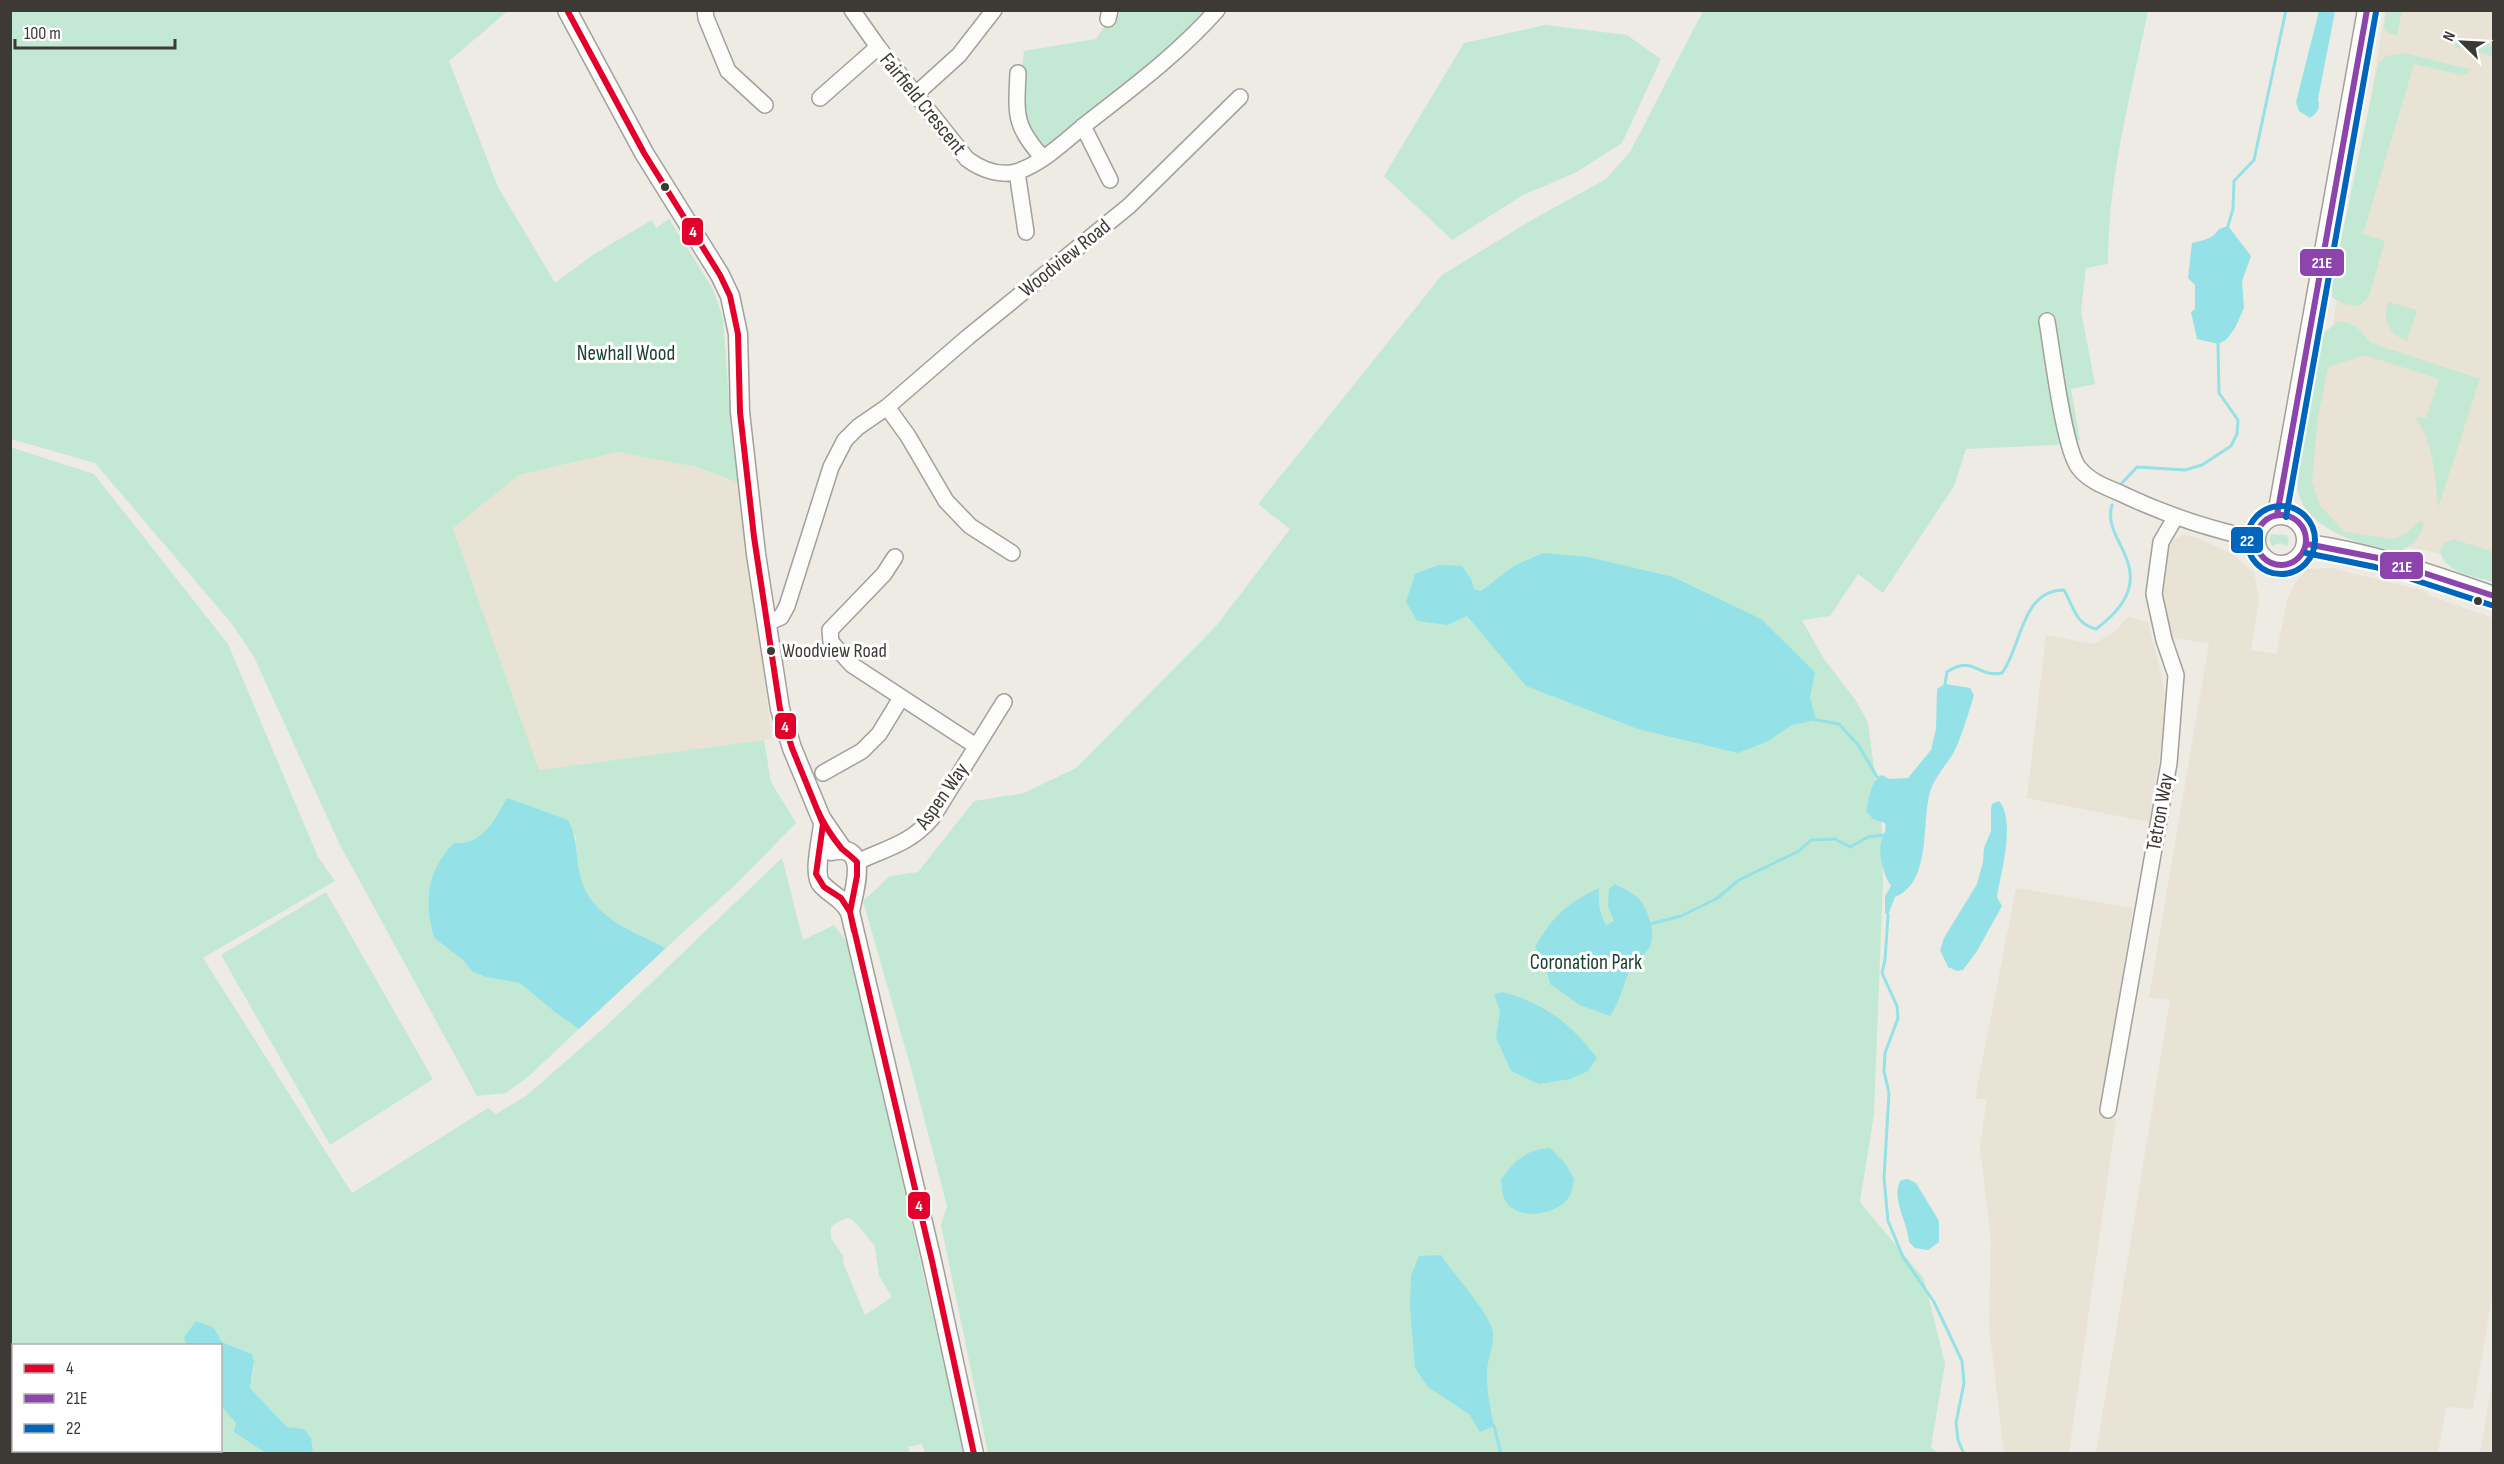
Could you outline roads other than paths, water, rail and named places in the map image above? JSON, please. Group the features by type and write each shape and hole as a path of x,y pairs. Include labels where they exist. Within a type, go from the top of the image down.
{"main road":[{"path":"567,10 628,125 720,275 730,296 738,334 740,412 756,554 780,709 792,748 824,824 850,856 858,870 850,912"},
{"path":"2277,515 2367,10"},
{"path":"2277,515 2286,515 2300,521 2307,533 2307,544 2296,559 2281,565 2261,555 2256,539 2262,523 2277,515"},
{"path":"2307,544 2364,554 2493,596"},
{"path":"824,824 816,874 819,881 841,898 850,912 933,1261 974,1454"},
{"path":"819,860 830,851 850,856"},
{"path":"830,890 844,891 855,882"}],"street":[{"path":"705,10 706,18 728,71 765,105"},
{"name":"Fairfield Crescent","path":"852,10 878,47 917,93 967,159 978,167 993,172 1017,172"},
{"path":"917,93 959,55 994,10"},
{"path":"1026,232 1017,172 1043,158 1168,61 1217,10"},
{"path":"820,98 878,47"},
{"path":"1018,73 1019,126 1027,140 1043,158"},
{"name":"Woodview Road","path":"767,623 781,617 787,606 837,453 845,440 858,427 888,407 968,337 1129,206 1240,97"},
{"path":"1083,126 1110,180"},
{"path":"2047,321 2069,444 2079,468 2094,481 2175,518 2213,530 2256,539"},
{"path":"888,407 908,435 946,501 970,526 1012,553"},
{"name":"Tetron Way","path":"2109,1110 2169,763 2176,675 2164,640 2154,594 2161,542 2175,518"},
{"path":"896,556 884,574 830,630 831,642 852,665 976,746"},
{"path":"824,773 862,751 879,734 901,698"},
{"name":"Aspen Way","path":"850,856 909,840 922,830 1004,702"}],"water":[{"path":"2319,11 2335,11 2318,99 2319,107 2310,118 2299,111 2296,102"},
{"path":"2228,226 2251,256 2242,281 2244,308 2235,328 2226,340 2218,344 2197,339 2191,312 2195,309 2195,285 2188,278 2192,243 2204,240 2219,229"},
{"path":"1543,553 1588,557 1673,577 1761,619 1815,672 1810,697 1816,720 1792,725 1768,741 1738,753 1638,729 1526,686 1467,616 1447,625 1417,621 1406,602 1415,574 1438,565 1462,566 1471,579 1474,589 1481,591 1514,566"},
{"path":"1945,684 1970,688 1974,695 1954,752 1930,792 1923,851 1915,879 1907,889 1895,897 1888,915 1885,913 1885,896 1891,886 1884,871 1880,853 1885,823 1873,819 1866,811 1869,796 1878,777 1882,775 1889,779 1908,778 1931,750 1936,729 1937,689"},
{"path":"507,798 568,820 574,835 581,879 586,893 594,904 616,922 666,948 579,1029 520,983 486,977 473,972 462,959 434,938 429,899 433,876 438,865 454,843 473,840 487,830"},
{"path":"1999,801 2004,810 2007,834 1997,897 2002,906 1977,951 1963,970 1957,971 1948,967 1940,950 1944,938 1977,884 1984,848 1991,831 1992,804"},
{"path":"1615,884 1639,899 1648,916 1652,936 1649,948 1630,969 1610,1016 1580,1005 1550,984 1545,961 1535,947 1561,912 1599,888 1600,907 1604,921 1606,925 1614,921 1608,906 1609,889"},
{"path":"1502,992 1544,1009 1577,1034 1597,1058 1588,1071 1570,1079 1539,1084 1511,1071 1496,1038 1500,1011 1494,994"},
{"path":"1550,1148 1565,1163 1574,1179 1570,1195 1555,1209 1546,1212 1536,1214 1517,1211 1509,1206 1504,1198 1501,1179 1522,1157 1534,1151"},
{"path":"1908,1179 1916,1183 1939,1221 1939,1242 1928,1250 1915,1248 1909,1242 1897,1194 1901,1180"},
{"path":"1441,1255 1479,1305 1493,1333 1487,1377 1494,1426 1480,1432 1469,1414 1428,1387 1415,1368 1410,1307 1411,1276 1419,1256"},
{"path":"196,1321 214,1328 222,1342 252,1354 254,1362 250,1388 287,1427 304,1429 311,1438 313,1451 266,1453 234,1432 236,1423 222,1407 222,1344 186,1344 184,1337"}],"waterway":[{"path":"2228,226 2233,209 2234,181 2254,160 2286,10"},
{"path":"2121,484 2137,467 2185,470 2202,465 2231,446 2237,434 2238,420 2219,393 2218,344"},
{"path":"1945,684 1947,672 1963,665 1994,674 2002,673 2009,662 2024,621 2031,609 2039,599 2050,592 2064,590 2079,619 2089,627 2096,629 2117,610 2127,595 2130,577 2127,559 2113,529 2112,505"},
{"path":"1816,720 1839,724 1859,746 1877,777"},
{"path":"1650,924 1681,916 1716,899 1739,880 1799,851 1811,840 1835,839 1850,847 1868,837 1884,835"},
{"path":"1888,915 1882,973 1897,1006 1898,1018 1885,1053 1884,1071 1889,1093 1884,1178 1888,1221 1903,1257 1934,1302 1962,1361 1964,1383 1956,1423 1958,1440 1964,1454"},
{"path":"1494,1426 1501,1454"}],"place":[{"name":"Woodview Road","path":"771,651"}],"park label":[{"name":"Newhall Wood","path":"626,353"},
{"name":"Coronation Park","path":"1586,962"}]}
